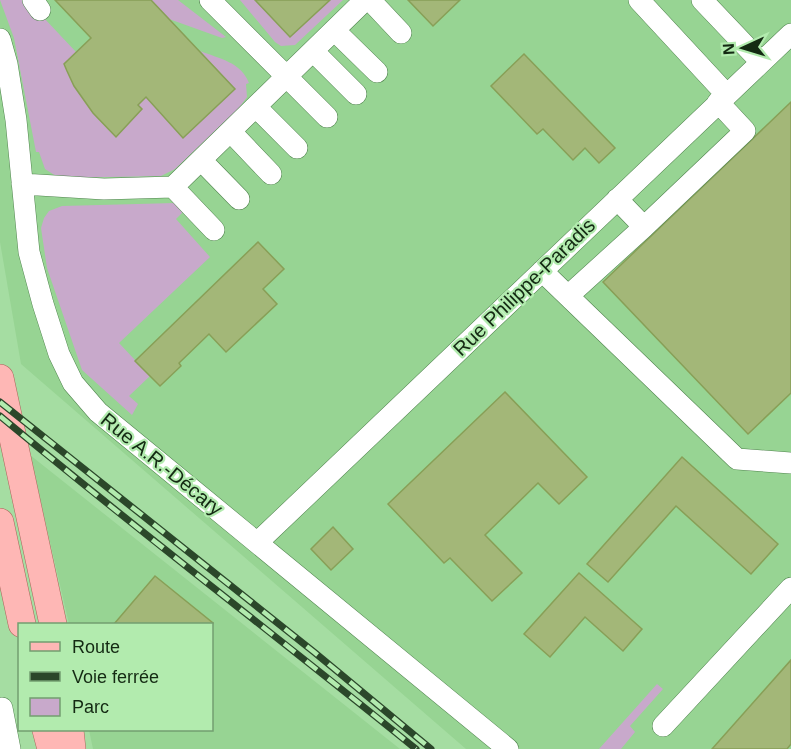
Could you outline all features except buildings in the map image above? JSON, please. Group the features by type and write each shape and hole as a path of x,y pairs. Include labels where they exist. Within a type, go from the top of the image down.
{"main road":[{"path":"0,378 52,623"},
{"path":"0,522 22,623"},
{"path":"46,731 51,749"},
{"path":"70,731 72,749"}],"street":[{"path":"210,0 327,117"},
{"path":"22,183 104,189 173,187 365,0"},
{"path":"370,0 401,33"},
{"path":"568,296 745,130 722,98 639,0"},
{"path":"702,0 761,62"},
{"path":"334,30 377,72"},
{"name":"Rue Philippe-Paradis","path":"258,542 791,34"},
{"name":"Rue A.R.-Décary","path":"0,39 3,65 16,120 29,252 59,354 73,383 98,412 508,749"},
{"path":"313,51 356,94"},
{"path":"256,107 297,148"},
{"path":"231,132 271,174"},
{"path":"201,160 239,199"},
{"path":"173,187 214,230"},
{"path":"617,199 644,227"},
{"path":"542,271 737,459 791,463"},
{"path":"663,726 791,588"},
{"path":"1,704 10,749"}],"shaded area":[{"path":"0,0 791,0 791,749 466,749 21,364 0,242"},
{"path":"30,455 400,749 93,749 89,731 213,731 213,623 69,623"}],"green space":[{"path":"0,0 27,0 76,52 64,64 86,103 116,137 141,109 138,105 146,97 184,137 235,89 200,51 229,62 241,70 249,83 246,84 247,97 238,109 175,169 161,176 59,178 45,169 39,152 36,152 14,38"},
{"path":"151,0 178,0 226,37 222,38 169,19"},
{"path":"240,0 255,0 290,37 330,0 343,0 295,45 281,46 275,42"},
{"path":"175,203 184,211 176,219 210,257 119,343 150,376 129,396 138,404 132,415 82,370 47,268 41,228 49,211 62,206"},
{"path":"657,684 663,689 630,726 635,732 621,749 599,749"}],"railway":[{"path":"0,402 314,652 431,749"},
{"path":"0,416 416,749"}]}
